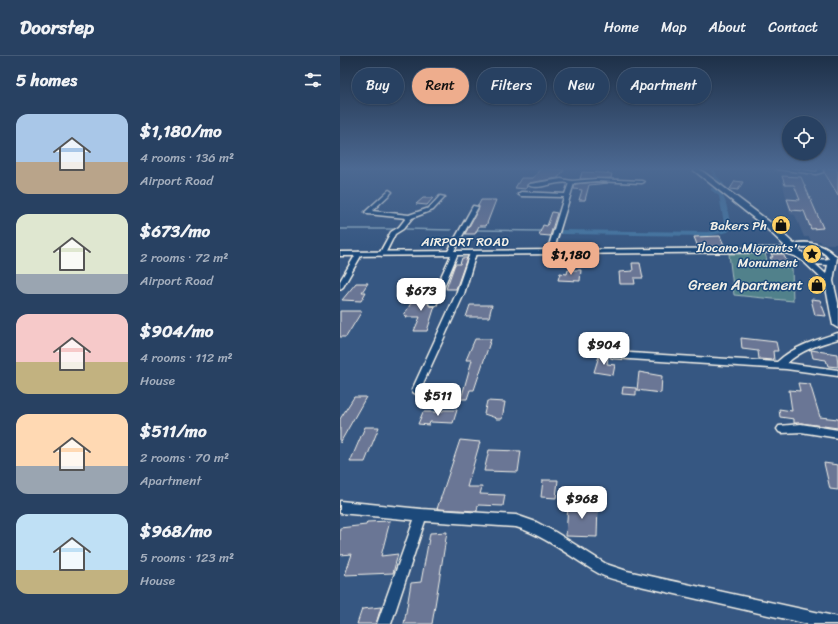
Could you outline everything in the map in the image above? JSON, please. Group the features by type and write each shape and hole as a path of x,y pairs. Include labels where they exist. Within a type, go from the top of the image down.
{"main road":[{"path":"729,195 768,224 792,238 825,250 835,259 832,285 838,325"},
{"path":"768,224 832,285"},
{"path":"797,252 802,244 838,249"},
{"name":"AIRPORT ROAD","path":"340,254 782,250 797,252 820,263 835,259"}],"street":[{"path":"386,195 368,212 414,215"},
{"path":"532,195 566,196 550,252"},
{"path":"382,254 393,233 401,228 414,215 433,207 442,197"},
{"path":"433,303 452,253 475,207"},
{"path":"416,390 460,294 473,253"},
{"path":"340,287 359,254"},
{"path":"780,366 787,357 838,336"},
{"path":"614,355 780,366 838,373"},
{"path":"782,429 801,428 838,434"},
{"path":"340,507 420,515 516,521 532,526 552,536 602,569 627,577 838,624"},
{"path":"384,624 420,515"}],"shaded area":[{"path":"785,195 838,195 838,244 822,244 820,241 811,241 809,237 804,237 795,215 790,214"}],"green space":[{"path":"729,254 765,254 769,266 792,268 793,301 734,295"}],"building":[{"path":"581,195 586,195 585,200 579,200"},
{"path":"798,195 809,195 823,228 811,229 804,211 791,210 787,199 800,200"},
{"path":"423,198 433,198 427,205 416,204"},
{"path":"481,200 496,200 486,226 479,226 475,234 465,234 479,208 478,206"},
{"path":"552,212 557,213 550,236 539,235 543,225 547,226"},
{"path":"720,236 725,247 698,247 694,237"},
{"path":"771,254 783,254 789,265 774,265 770,257 773,257"},
{"path":"462,258 467,258 456,289 446,289 455,264 460,264"},
{"path":"632,263 640,263 643,278 634,278 635,284 620,284 619,272 633,271"},
{"path":"568,270 581,270 580,281 558,280 560,273 567,274"},
{"path":"356,283 368,283 362,292 366,292 361,301 342,300"},
{"path":"423,295 431,295 428,304 430,306 435,306 427,331 414,331 420,317 405,317 406,316 404,315 414,298 422,298"},
{"path":"811,299 820,300 826,316 815,315"},
{"path":"470,305 492,305 489,317 466,317"},
{"path":"340,311 362,311 346,337 340,337"},
{"path":"741,338 776,342 778,351 773,351 774,360 759,359 758,351 742,349"},
{"path":"475,339 491,339 474,390 470,390 467,399 461,399 472,360 466,360"},
{"path":"811,350 837,354 838,367 828,366 826,360 813,358"},
{"path":"599,356 608,357 607,364 615,365 613,375 594,372"},
{"path":"639,372 662,376 661,393 637,390"},
{"path":"798,383 810,384 820,417 838,419 838,428 794,423 794,419 780,417 779,409 792,411 789,390 800,391"},
{"path":"623,387 636,388 636,395 622,394"},
{"path":"354,397 366,397 340,443 340,419"},
{"path":"487,401 505,402 502,419 496,419 484,414"},
{"path":"443,410 457,410 453,423 430,422 429,425 418,424 423,412 442,412"},
{"path":"365,427 379,427 365,462 350,462"},
{"path":"460,440 480,442 467,487 482,487 480,494 505,495 503,506 478,505 477,511 437,509"},
{"path":"489,450 521,451 518,472 484,471"},
{"path":"824,463 838,465 838,490 830,489"},
{"path":"543,480 558,480 556,498 541,497"},
{"path":"568,504 598,504 597,537 566,536"},
{"path":"390,521 381,556 398,554 393,573 345,575 352,554 340,555 340,528 366,525 367,522"},
{"path":"447,532 432,624 404,624 411,583 421,582 430,533"},
{"path":"381,607 376,624 357,624 362,609"}],"waterway":[{"path":"561,232 707,234 726,231 728,228 720,195"},
{"path":"340,229 393,229"},
{"path":"406,229 451,230"},
{"path":"476,230 541,231"}],"place":[{"name":"Bakers Ph","path":"781,225"},
{"name":"Ilocano Migrants' Monument","path":"812,254"},
{"name":"Green Apartment","path":"817,285"}]}
